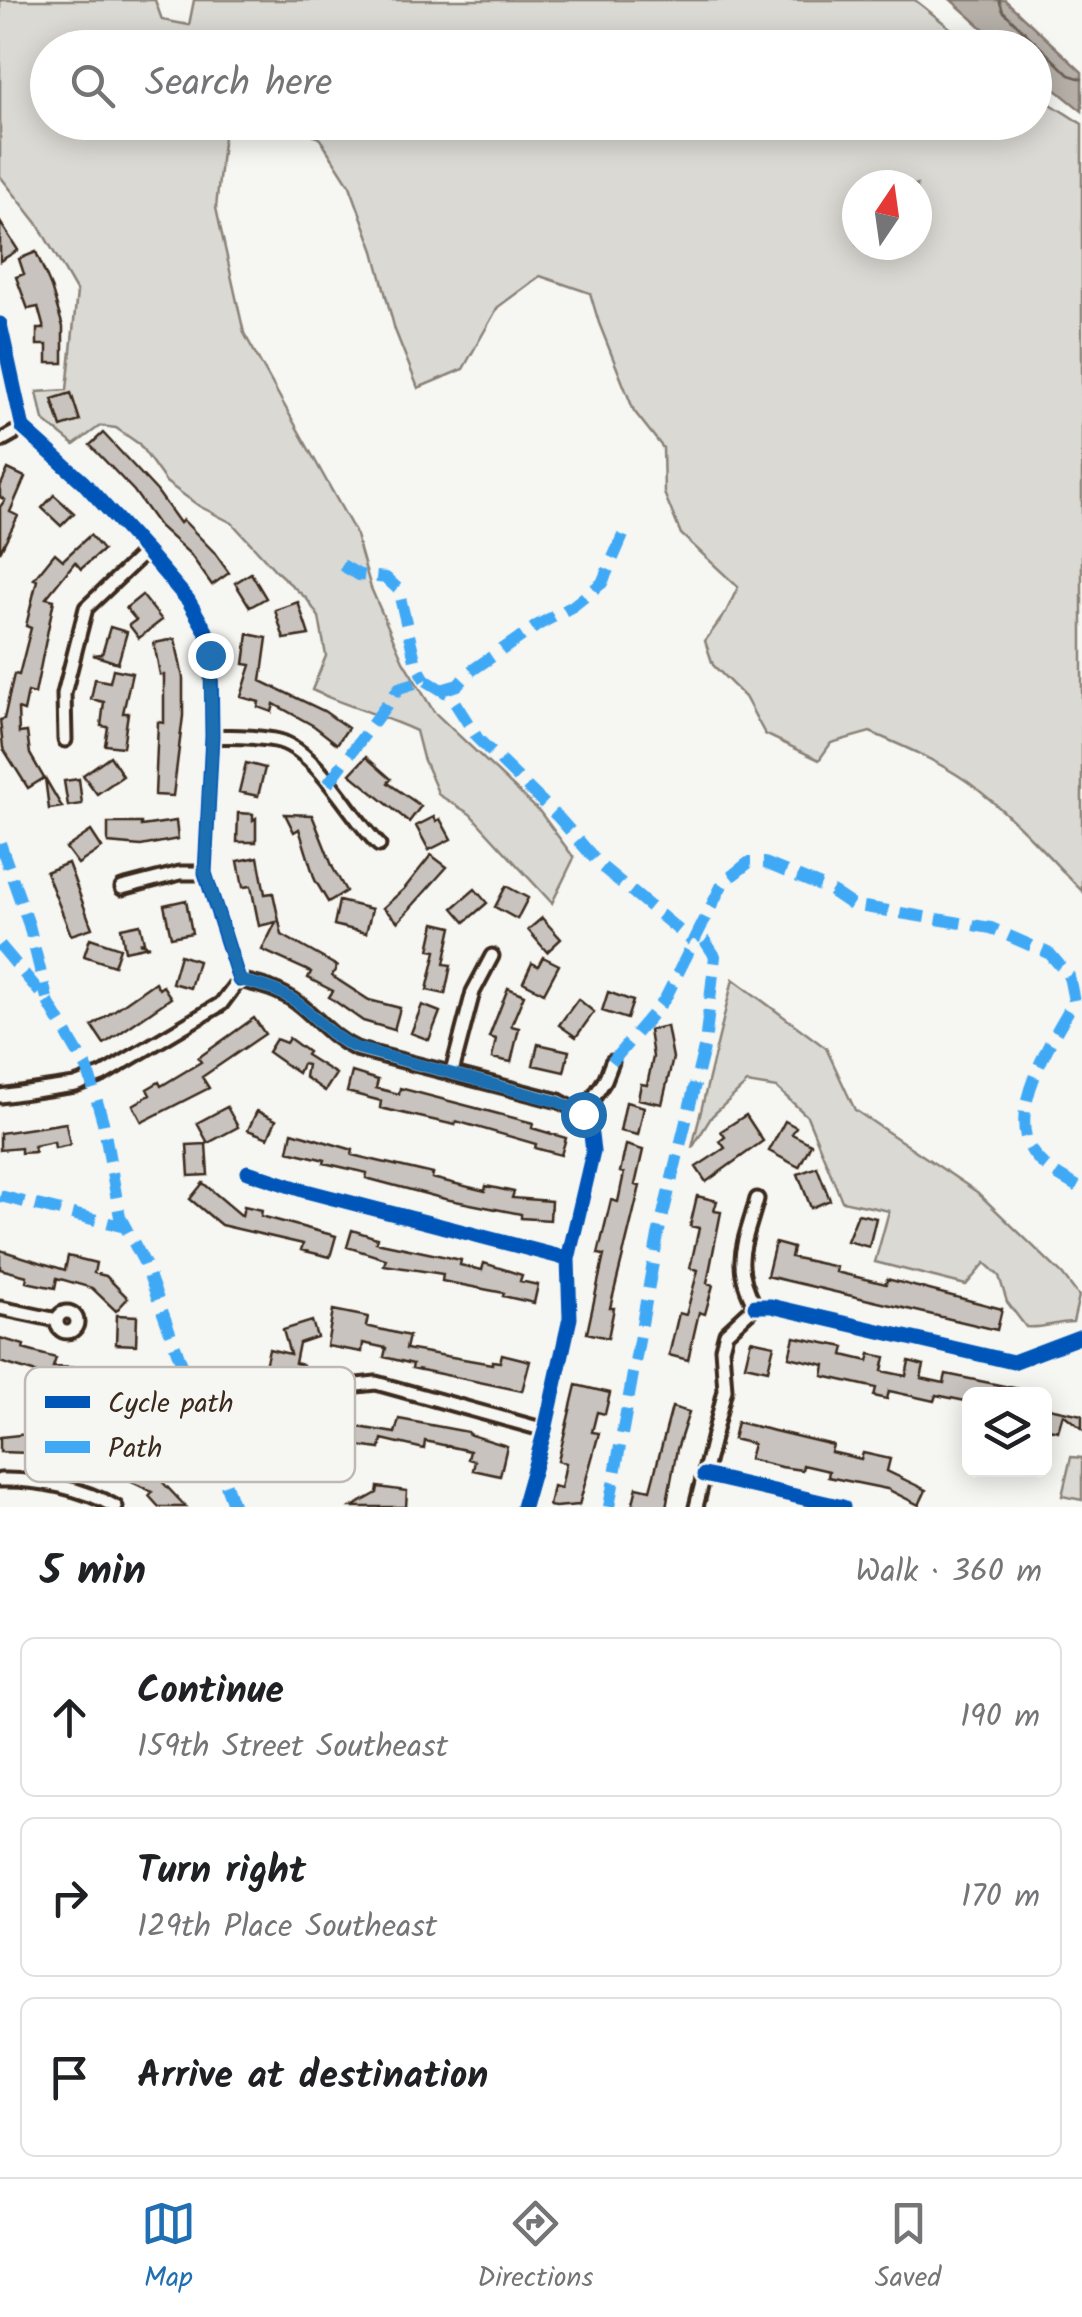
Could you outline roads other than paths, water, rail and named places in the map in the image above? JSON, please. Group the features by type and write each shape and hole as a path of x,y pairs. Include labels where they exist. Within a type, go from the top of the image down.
{"street":[{"path":"0,324 23,428 83,482 146,551 188,600 206,631 210,647 212,736 205,872 239,980"},
{"path":"0,441 23,428"},
{"path":"65,740 64,694 86,608 92,598 146,551"},
{"path":"212,736 276,740 294,746 379,845"},
{"path":"122,888 180,873 205,872"},
{"path":"452,1072 474,992 492,956"},
{"path":"239,980 277,990 298,1003 338,1040 356,1048 559,1102 583,1114 592,1152 568,1259 570,1318 523,1507"},
{"path":"0,1096 75,1085 102,1075 221,1004 239,980"},
{"path":"583,1114 612,1062"},
{"path":"248,1172 302,1190 568,1259"},
{"path":"755,1306 740,1268 756,1198"},
{"path":"696,1507 725,1390 722,1348 726,1332 755,1306 770,1306 1013,1362 1082,1336"},
{"path":"0,1308 58,1320"},
{"path":"355,1385 376,1383 545,1430"},
{"path":"704,1475 843,1507"},
{"path":"0,1480 25,1481"},
{"path":"40,1482 116,1507"}],"water":[{"path":"951,0 1005,0 1037,30 985,30"},
{"path":"1052,44 1082,72 1082,111 1052,87"}]}
